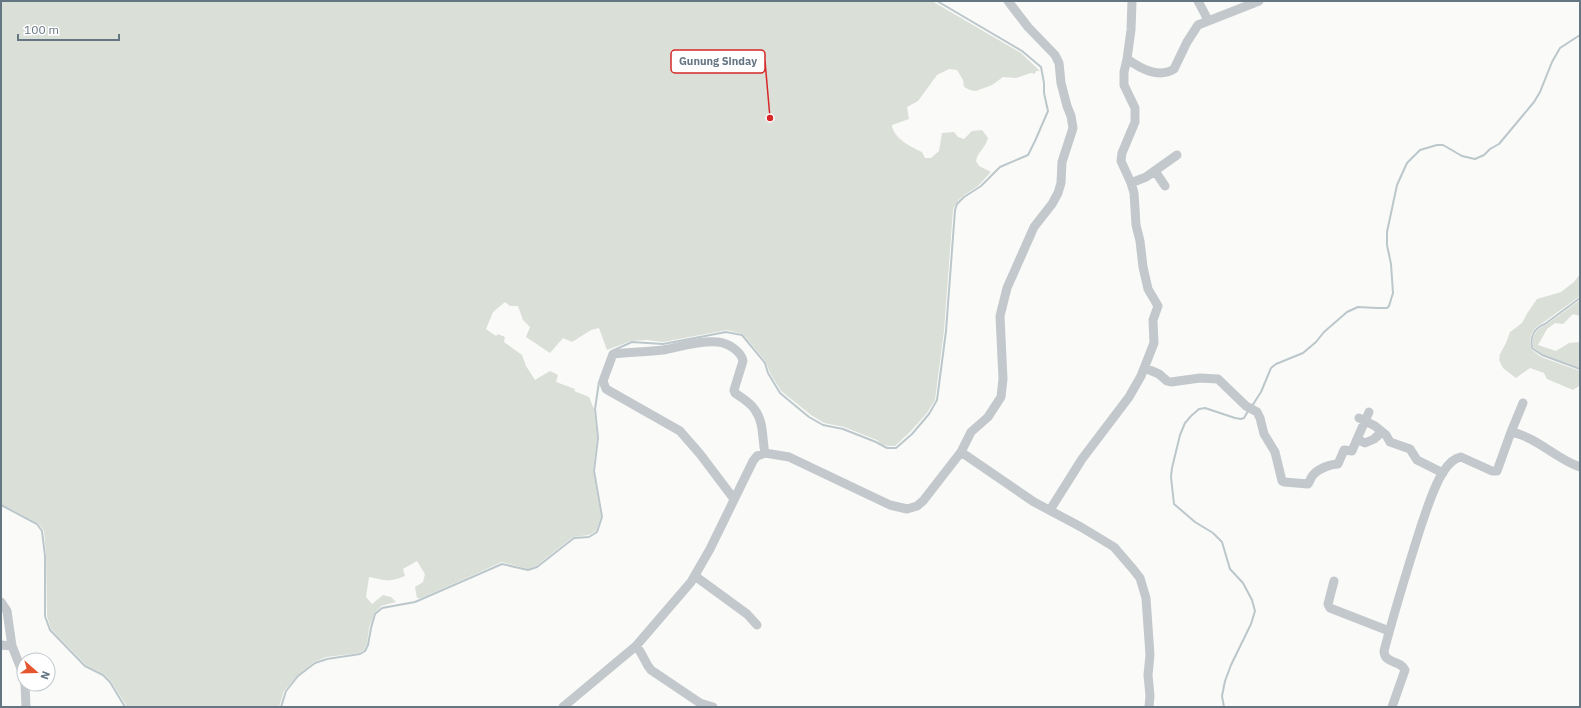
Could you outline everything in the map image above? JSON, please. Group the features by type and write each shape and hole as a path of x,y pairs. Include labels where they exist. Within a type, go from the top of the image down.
{"street":[{"path":"563,707 636,646 695,576 753,461 757,456 765,453 789,456 884,502 907,509 917,506 923,500 961,452 971,432 988,417 1001,397 1003,379 1001,309 1007,288 1034,227 1058,193 1061,184 1062,162 1072,128 1071,116 1061,83 1059,63 1056,55 1028,27 1008,1"},
{"path":"1050,510 1082,459 1129,397 1145,368 1154,343 1153,320 1158,306 1148,289 1142,267 1140,242 1136,225 1134,193 1121,161 1122,152 1135,122 1135,108 1124,85 1124,72 1131,30 1132,1"},
{"path":"1198,1 1208,20"},
{"path":"1127,59 1144,70 1163,73 1170,72 1177,64 1196,28 1202,22 1259,1"},
{"path":"1131,183 1146,177 1176,155"},
{"path":"1155,171 1166,186"},
{"path":"734,499 700,454 680,431 606,389 603,381 613,354 662,350 700,343 718,342 734,348 742,356 743,361 734,390 754,409 758,415 761,424 765,453"},
{"path":"1145,368 1159,374 1167,381 1171,382 1200,378 1214,378 1221,380 1238,399 1246,406 1257,412 1264,434 1275,452 1282,481 1284,482 1308,484 1312,475 1316,472 1331,464 1338,464 1344,450 1352,451 1357,440 1362,420 1369,412"},
{"path":"1392,707 1405,670 1404,666 1387,659 1384,655 1389,631 1424,518 1442,473 1450,464 1461,457 1492,471 1497,471 1523,404"},
{"path":"1362,420 1382,432 1390,442 1410,449 1417,460 1442,473"},
{"path":"1357,440 1365,443 1382,432"},
{"path":"1511,432 1524,436 1570,463 1580,466"},
{"path":"961,452 1034,502 1114,547 1140,578 1146,598 1150,655 1148,675 1150,696 1149,707"},
{"path":"695,576 747,614 757,625"},
{"path":"1334,581 1328,604 1330,608 1389,631"},
{"path":"1,602 7,611 12,646 16,656"},
{"path":"1,645 12,646"},
{"path":"636,646 643,654 646,664 651,670 700,703 713,707"},
{"path":"25,692 26,707"}],"shaded area":[{"path":"1,1 932,1 1021,53 1040,71 1036,71 1035,74 1031,73 1016,78 1003,77 992,85 976,91 964,87 963,80 957,70 949,69 937,75 918,101 907,107 909,119 892,125 893,130 899,138 908,145 922,152 925,158 931,158 939,151 942,133 954,132 958,137 964,139 972,131 982,130 988,138 976,161 979,166 991,172 979,185 958,201 953,210 944,331 935,400 927,413 895,446 882,444 877,440 844,427 824,423 811,415 781,391 770,373 766,362 743,334 727,330 663,342 646,340 631,341 607,350 599,328 591,330 572,342 563,338 550,353 526,337 530,327 523,320 518,306 510,306 505,302 493,312 486,329 496,336 498,334 505,337 504,342 522,355 526,366 535,380 550,371 558,375 556,382 575,389 574,391 589,397 594,409 597,438 593,471 601,517 596,531 589,535 573,537 536,566 528,569 502,562 421,598 417,598 415,587 423,582 425,574 417,561 403,569 405,576 395,580 369,577 366,597 372,604 383,595 391,597 396,602 381,606 374,614 369,628 367,644 364,650 359,653 326,657 314,662 298,675 284,691 279,707 127,707 111,681 104,674 86,665 51,629 47,616 44,531 38,523 1,504"},
{"path":"1580,274 1580,296 1540,324 1532,333 1530,340 1531,349 1541,357 1580,371 1579,386 1573,390 1547,379 1544,373 1530,368 1516,378 1503,368 1499,360 1500,354 1510,332 1522,323 1537,299 1561,292 1574,282"},
{"path":"1580,300 1580,316 1573,314 1563,324 1555,323 1547,329 1538,345 1556,351 1569,343 1580,342 1580,368 1542,354 1533,347 1533,340 1539,329"}],"waterway":[{"path":"614,350 632,342 663,344 726,332 742,335 765,363 768,373 780,393 809,417 823,425 843,429 887,448 896,448 912,434 929,414 937,400 946,331 955,210 957,204 964,197 981,186 1000,167 1028,155 1048,111 1041,67 1022,51 937,1"},
{"path":"1252,406 1261,392 1271,368 1276,364 1303,353 1347,312 1358,307 1387,308 1389,306 1393,293 1391,264 1387,245 1387,232 1397,185 1407,163 1420,150 1437,145 1443,145 1462,156 1475,159 1484,155 1490,149 1499,144 1534,102 1560,48 1580,35"},
{"path":"1580,298 1538,328 1532,337 1532,348 1542,355 1580,369"},
{"path":"281,707 286,691 298,676 315,663 327,659 360,654 365,651 368,645 375,614 382,608 415,602 502,564 528,570 537,567 574,538 589,537 597,532 602,517 594,471 598,438 595,409 599,382"},
{"path":"1224,707 1222,696 1225,681 1251,624 1255,611 1252,600 1243,583 1230,569 1222,542 1213,533 1195,522 1174,504 1171,477 1180,435 1185,423 1199,409 1205,408 1241,419 1244,418 1248,411"},
{"path":"1,505 37,524 42,531 45,556 45,616 50,630 85,666 103,675 110,682 125,707"}],"place":[{"name":"Gunung Sinday","path":"770,118"}]}
